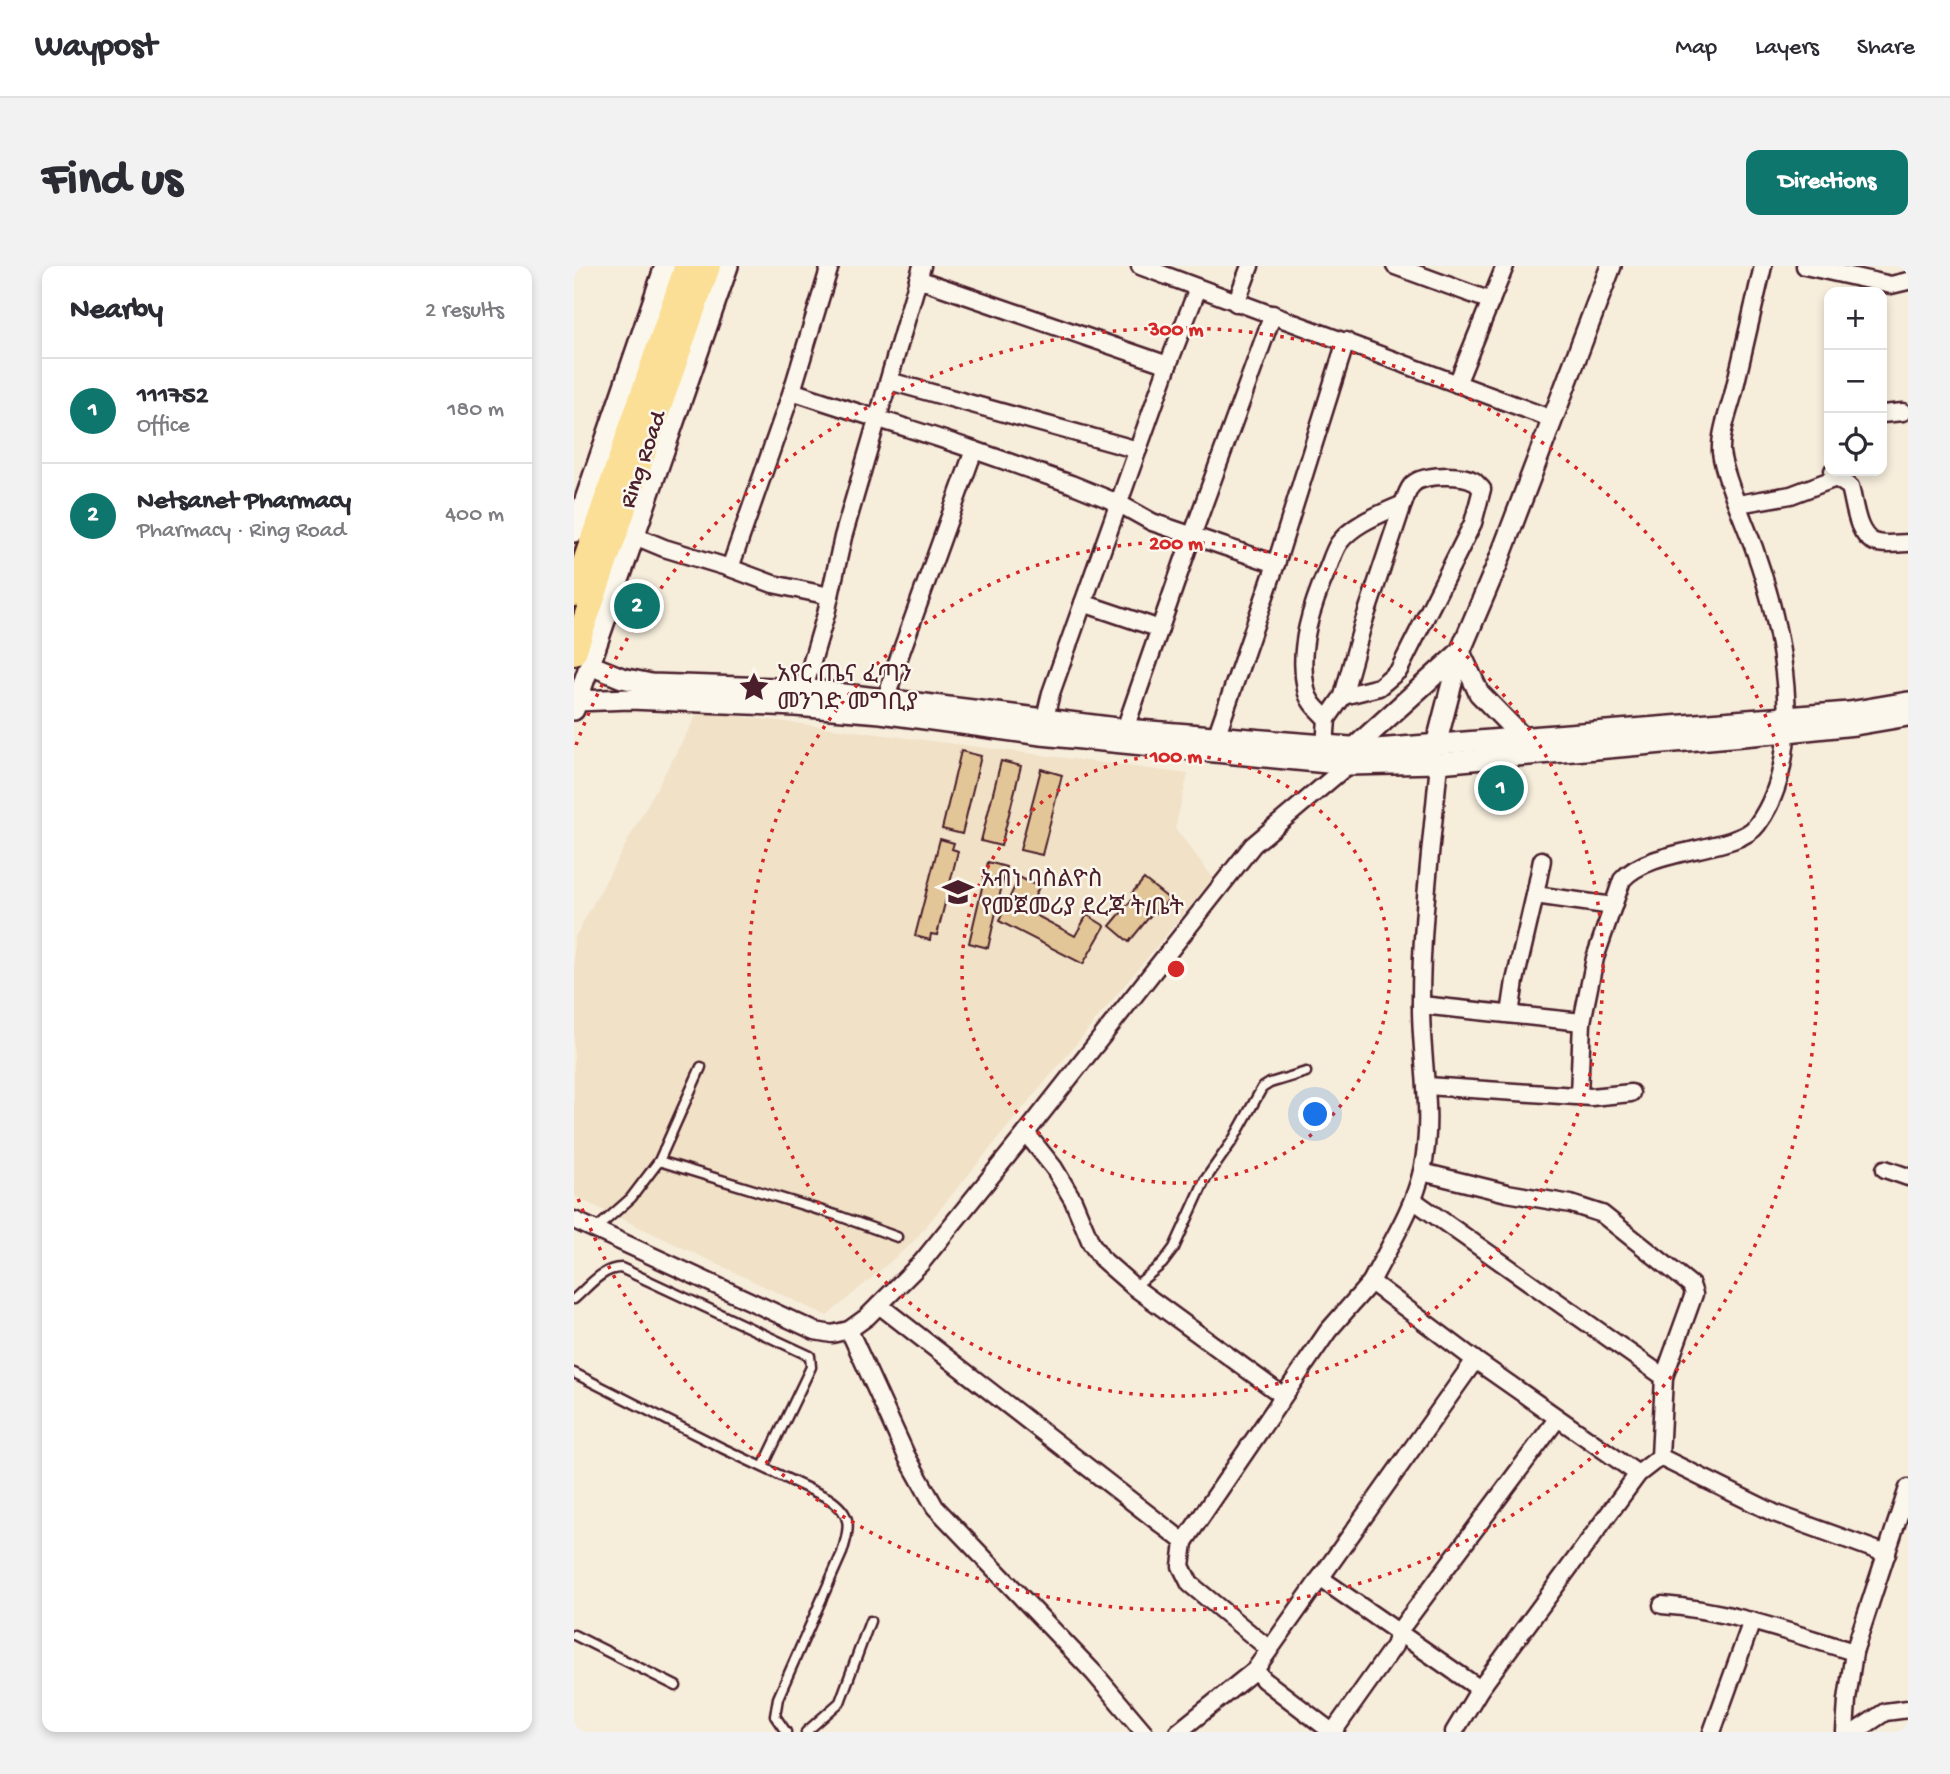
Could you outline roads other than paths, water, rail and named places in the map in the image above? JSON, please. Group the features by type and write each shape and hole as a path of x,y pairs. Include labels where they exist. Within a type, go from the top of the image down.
{"highway":[{"name":"Ring Road","path":"574,594 687,266"},
{"name":"Ring Road","path":"582,659 708,266"}],"street":[{"path":"574,532 665,266"},
{"path":"728,266 635,536 582,659 575,705 630,699 795,706 1351,757 1376,750 1437,754 1786,725 1908,702"},
{"path":"730,568 792,391 830,266"},
{"path":"1140,266 1552,419"},
{"path":"1236,303 1250,266"},
{"path":"1395,266 1417,270 1491,301"},
{"path":"1457,384 1505,266"},
{"path":"1269,1649 1190,1584 1181,1566 1184,1542 1328,1331 1371,1282 1413,1200 1422,1172 1426,1139 1427,1086 1421,1005 1422,927 1437,754 1460,652 1497,565 1611,266"},
{"path":"1579,1095 1582,1022 1595,958 1622,880 1629,872 1678,853 1744,836 1756,828 1779,777 1785,753 1783,654 1770,592 1721,451 1763,266"},
{"path":"1805,266 1891,285 1908,281"},
{"path":"804,689 843,537 920,273 1168,365"},
{"path":"1043,727 1051,693 1118,503 1198,288"},
{"path":"1125,729 1273,314"},
{"path":"1216,737 1276,564 1346,341"},
{"path":"889,381 1138,450"},
{"path":"792,391 974,450 1118,503 1152,522 1276,564"},
{"path":"1887,414 1903,412"},
{"path":"886,699 974,450"},
{"path":"1325,746 1327,719 1343,696 1363,624 1411,485 1419,480 1460,476 1474,481 1482,489 1473,523 1399,670 1379,687 1343,696"},
{"path":"1738,504 1791,495 1830,476"},
{"path":"1836,476 1850,487 1857,515 1867,537 1881,544 1908,543"},
{"path":"1327,719 1312,704 1306,691 1304,671 1307,628 1317,594 1339,543 1363,522 1403,504"},
{"path":"635,536 773,584 830,596"},
{"path":"1083,603 1160,629"},
{"path":"1460,652 1479,693 1523,738"},
{"path":"574,1220 815,1331 832,1334 849,1330 879,1305 921,1263 1253,845 1351,757 1460,652"},
{"path":"582,659 622,677 651,684 804,689 886,699 1043,727 1125,729 1325,746 1351,757"},
{"path":"1437,754 1523,738 1786,725 1856,725 1908,716"},
{"path":"1510,1014 1542,860"},
{"path":"1535,895 1613,906"},
{"path":"1421,1005 1582,1022"},
{"path":"1427,1086 1579,1095 1613,1096 1631,1093"},
{"path":"1026,1133 1054,1168 1073,1200 1096,1251 1134,1287 1282,1395"},
{"path":"1885,1169 1908,1177"},
{"path":"1422,1172 1507,1193 1571,1204 1602,1214 1691,1285 1694,1294 1664,1377 1660,1457 1638,1474 1480,1689 1454,1732"},
{"path":"1413,1200 1664,1377"},
{"path":"1371,1282 1475,1360 1638,1474"},
{"path":"879,1305 1184,1542"},
{"path":"849,1330 907,1457 935,1507 1094,1673 1144,1732"},
{"path":"1178,1732 1255,1670 1475,1360"},
{"path":"1255,1670 1264,1680 1333,1732 1394,1646 1399,1632 1558,1419"},
{"path":"1660,1457 1774,1513 1887,1554"},
{"path":"1845,1732 1854,1652 1887,1554 1901,1541 1908,1488"},
{"path":"1320,1578 1480,1689"},
{"path":"1662,1605 1694,1608 1752,1621 1854,1652"},
{"path":"1713,1732 1752,1621"},
{"path":"1855,1732 1885,1712 1908,1709"}],"lane":[{"path":"596,1229 631,1198 659,1161 701,1067"},
{"path":"1134,1287 1162,1264 1174,1248 1206,1180 1233,1140 1256,1096 1270,1083 1306,1072"},
{"path":"659,1161 839,1216 897,1237"},
{"path":"574,1299 605,1272 621,1268 810,1356 811,1367 763,1467"},
{"path":"574,1373 841,1506 847,1516 849,1531 842,1553 778,1698 775,1716 786,1732"},
{"path":"806,1732 840,1702 870,1621"},
{"path":"574,1635 676,1686"}],"place":[{"name":"Netsanet Pharmacy","path":"637,606"},
{"name":"አየር ጤና ፈጣን መንገድ መግቢያ","path":"754,687"},
{"name":"111752","path":"1501,788"},
{"name":"አብነ ባስልዮስ የመጀመሪያ ደረጃ ት/ቤት","path":"958,892"}]}
